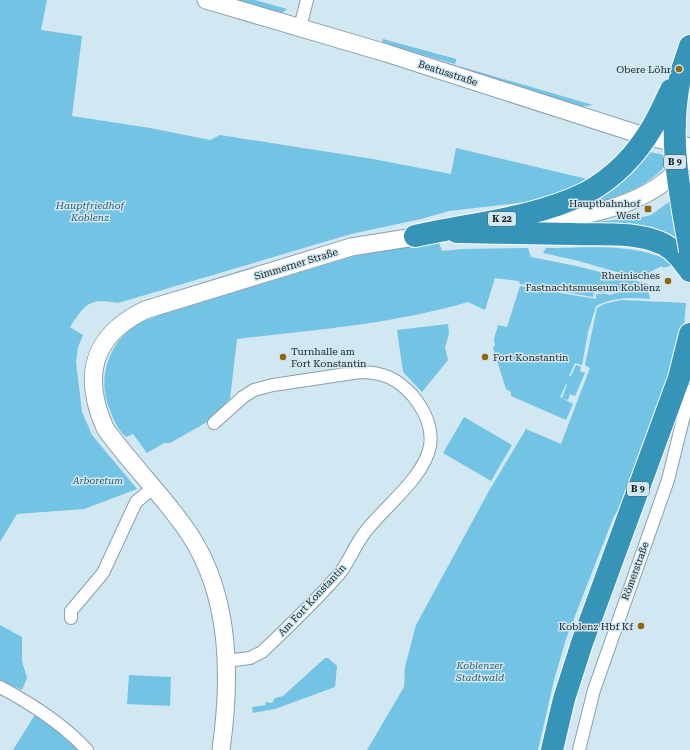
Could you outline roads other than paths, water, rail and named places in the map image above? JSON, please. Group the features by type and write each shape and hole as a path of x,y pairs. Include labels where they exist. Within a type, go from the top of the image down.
{"highway":[{"name":"B 9","path":"690,46 681,73 675,102 673,137 678,184 690,251"},
{"name":"K 22","path":"415,236 528,214 558,205 586,193 621,169 634,155 654,126 681,73"},
{"name":"B 9","path":"690,94 686,139 690,176"},
{"path":"457,232 612,235 643,238 663,244 679,255 690,271"},
{"name":"B 9","path":"566,750 578,703 589,645 679,378 690,334"},
{"name":"B 9","path":"552,750 564,699 589,645 690,387"}],"street":[{"name":"Beatusstraße","path":"206,0 300,27 670,143 690,147"},
{"path":"300,27 307,0"},
{"path":"661,184 669,172 671,164 670,143"},
{"name":"Simmerner Straße","path":"221,750 228,682 222,621 213,585 191,536 176,515 105,428 96,408 92,390 96,361 103,345 114,330 128,318 166,303 351,247 415,236 570,218 608,210 641,196 661,184 679,170 690,156"},
{"name":"Am Fort Konstantin","path":"214,422 243,397 254,390 273,385 360,372 374,372 387,375 408,391 426,417 431,435 426,457 420,467 401,492 362,535 350,559 339,574 262,652 250,658 226,661"},
{"name":"Römerstraße","path":"579,750 594,690 668,480 690,391"},
{"path":"71,618 71,611 103,573 136,502 153,488"},
{"path":"0,688 19,697 55,721 87,750"}],"place":[{"name":"Obere Löhr","path":"679,69"},
{"name":"Hauptbahnhof West","path":"648,209"},
{"name":"Rheinisches Fastnachtsmuseum Koblenz","path":"668,281"},
{"name":"Turnhalle am Fort Konstantin","path":"283,357"},
{"name":"Fort Konstantin","path":"485,357"},
{"name":"Koblenz Hbf Kf","path":"641,626"}],"park label":[{"name":"Hauptfriedhof Koblenz","path":"90,210"},
{"name":"Arboretum","path":"98,480"},
{"name":"Koblenzer Stadtwald","path":"480,670"}]}
